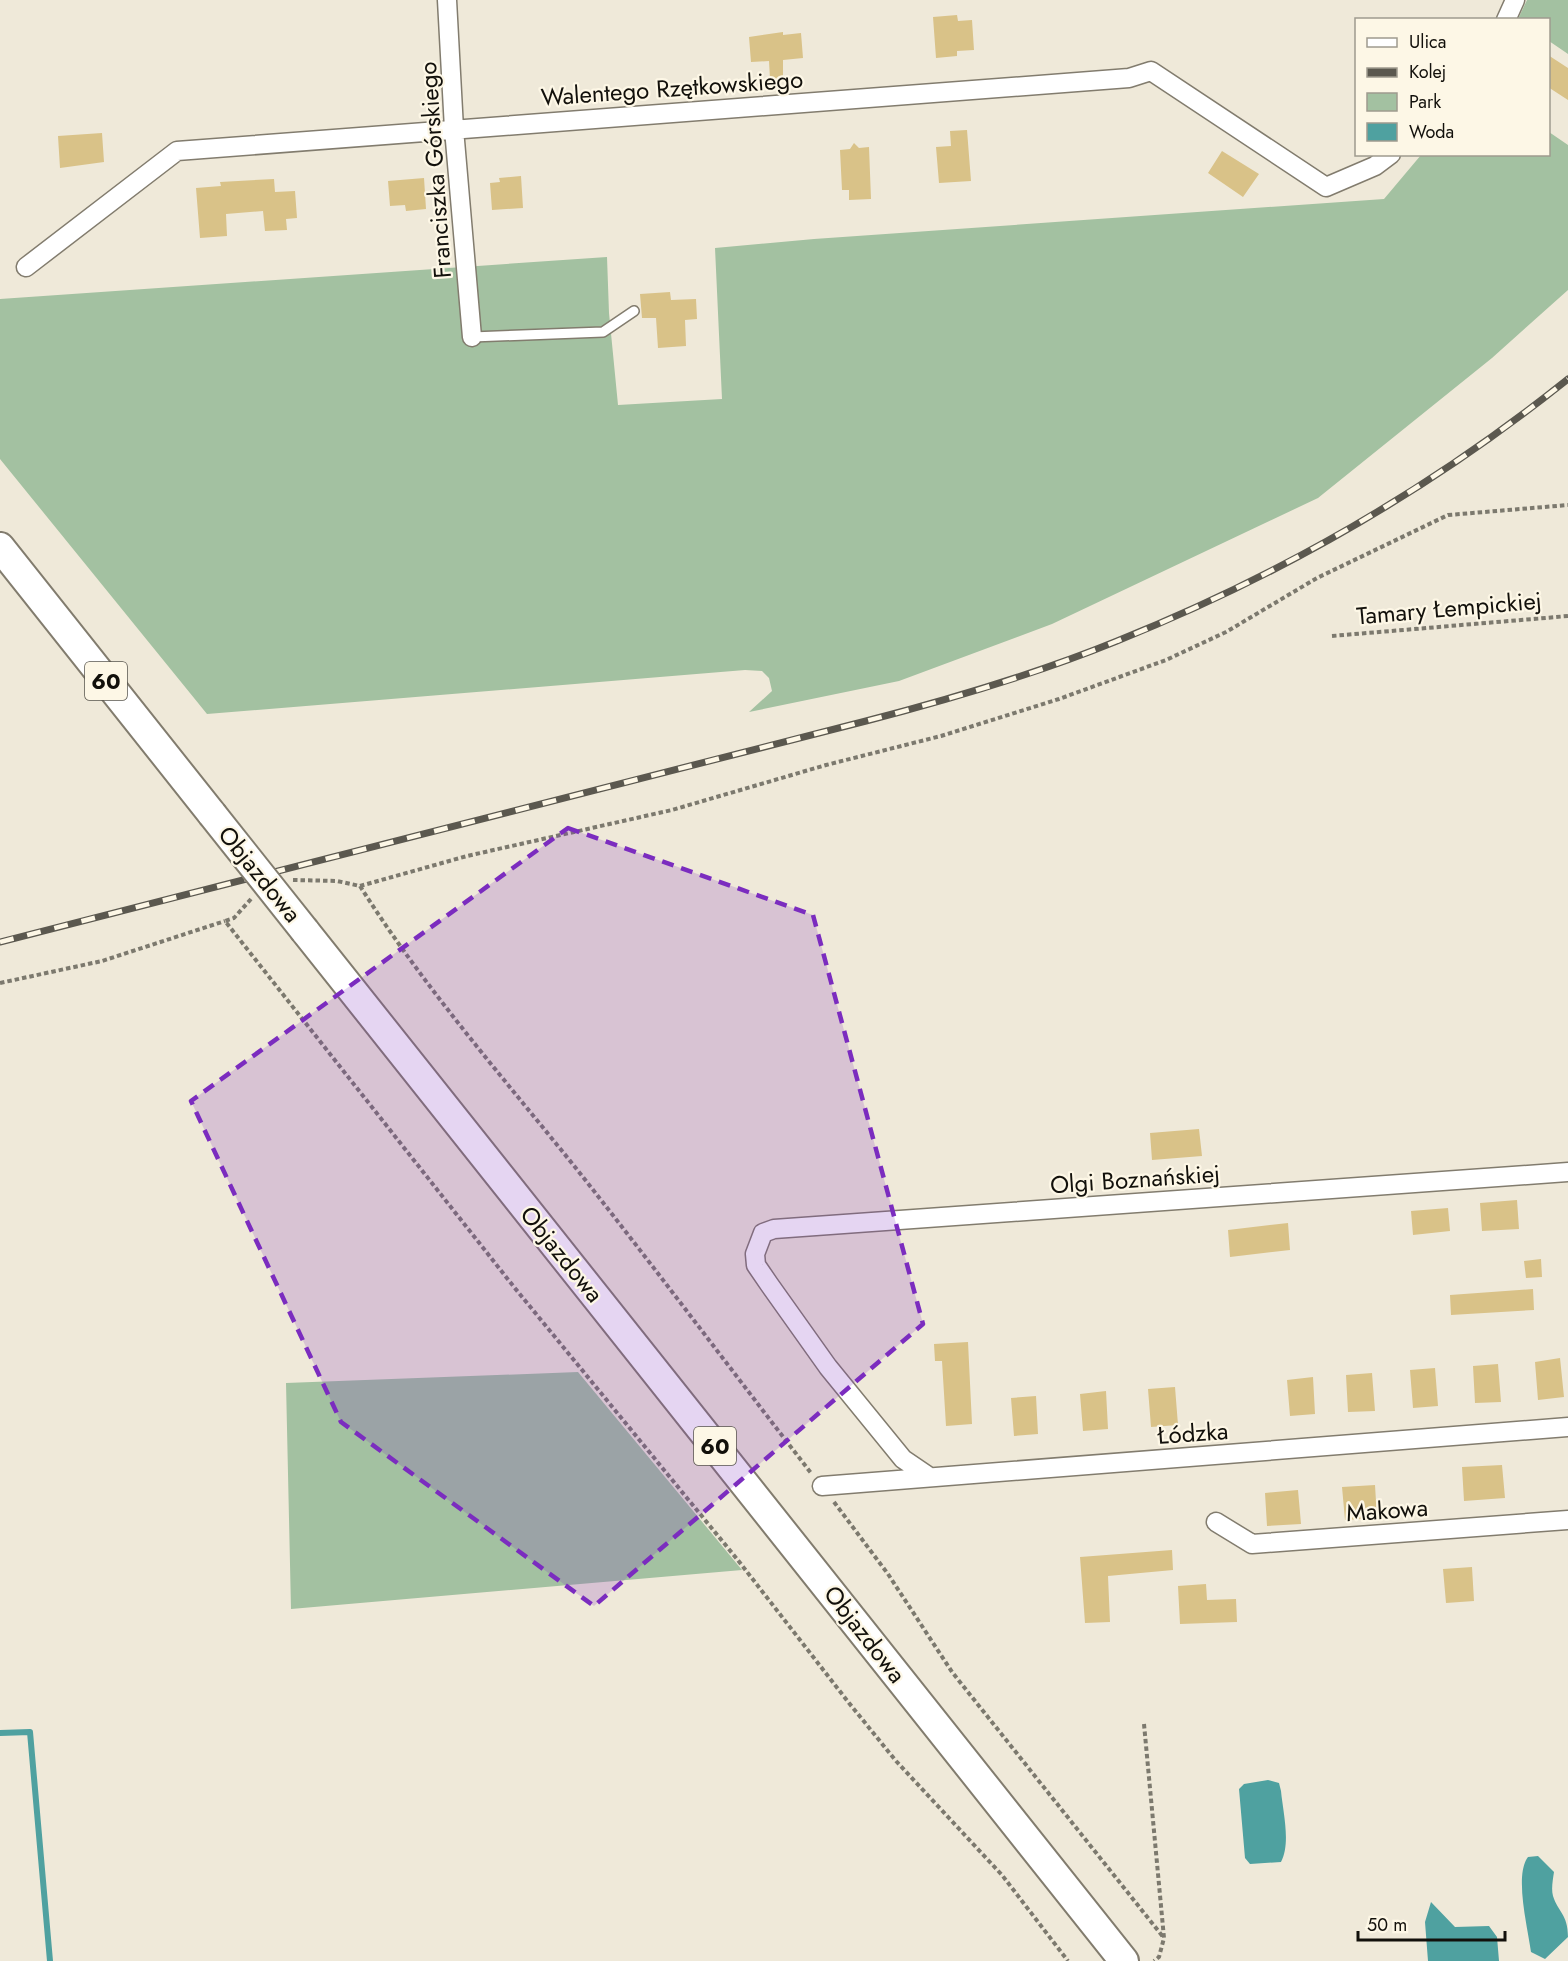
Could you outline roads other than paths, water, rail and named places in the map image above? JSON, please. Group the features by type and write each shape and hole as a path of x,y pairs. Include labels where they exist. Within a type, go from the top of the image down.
{"main road":[{"name":"Objazdowa","path":"0,547 1124,1961"}],"street":[{"name":"Franciszka Górskiego","path":"447,0 454,129 472,337"},
{"path":"1507,18 1515,0"},
{"name":"Walentego Rzętkowskiego","path":"26,267 177,151 1128,78 1151,71 1326,187 1375,166 1388,156"},
{"name":"Olgi Boznańskiej","path":"928,1476 903,1458 828,1367 756,1265 755,1254 763,1233 774,1229 1568,1172"},
{"name":"Łódzka","path":"822,1486 1568,1427"},
{"name":"Makowa","path":"1216,1522 1252,1544 1568,1520"}],"lane":[{"path":"472,337 603,332 634,311"}],"water":[{"path":"1268,1780 1279,1783 1286,1827 1286,1846 1281,1862 1250,1864 1245,1858 1239,1789 1244,1784"},
{"path":"1538,1856 1554,1872 1553,1896 1565,1918 1568,1929 1568,1937 1545,1959 1531,1952 1522,1889 1524,1865 1528,1857"},
{"path":"1431,1902 1455,1927 1489,1926 1497,1937 1499,1961 1428,1961 1425,1922"}],"waterway":[{"path":"0,1733 30,1732 50,1961"}],"railway":[{"path":"0,942 866,721 961,695 1056,664 1177,616 1295,558 1408,493 1463,457 1568,379"}]}
